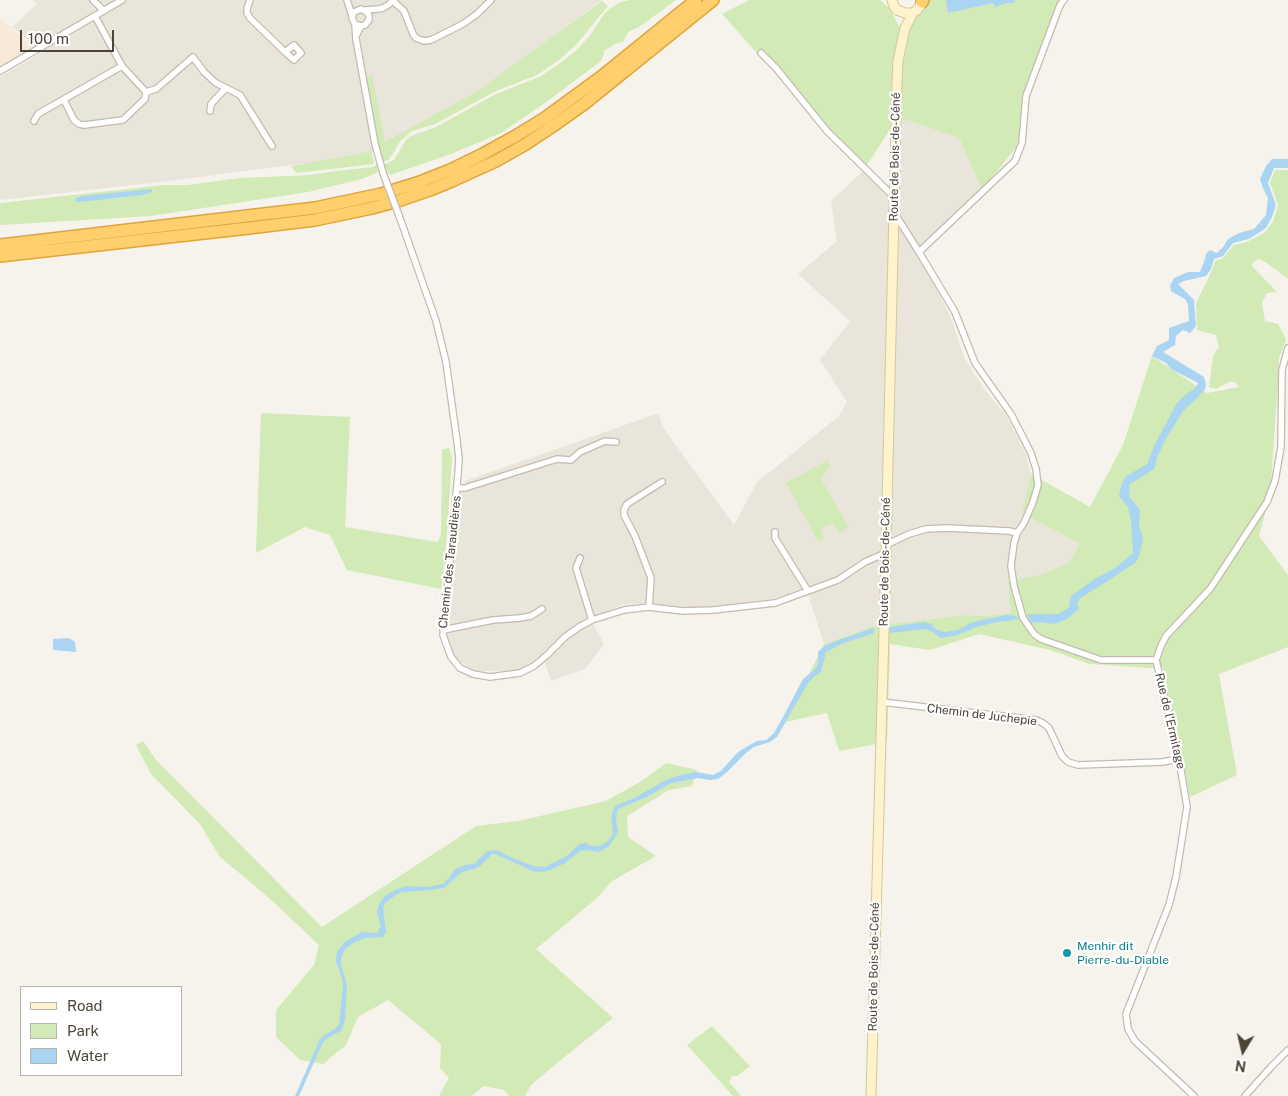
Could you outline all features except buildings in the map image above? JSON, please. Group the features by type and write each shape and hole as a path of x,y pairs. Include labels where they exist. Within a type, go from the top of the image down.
{"highway":[{"path":"0,245 315,208 382,194 416,183 450,170 483,154 545,118 594,82 696,0"},
{"path":"0,256 315,220 372,208 430,190 526,144 584,104 713,2"}],"street":[{"path":"94,0 104,11"},
{"path":"0,71 122,0"},
{"path":"250,0 247,9 250,18 285,52"},
{"path":"348,1 354,24 361,26 367,24 369,18 393,0 404,11 416,38 424,41 431,40 463,24 477,14 490,0"},
{"path":"892,0 894,6 905,14 917,10 922,1"},
{"path":"919,252 1015,161 1022,143 1026,96 1060,5 1064,0"},
{"path":"348,1 358,10"},
{"path":"352,16 358,10 378,10"},
{"path":"365,10 369,18"},
{"path":"901,12 904,28"},
{"path":"904,28 913,12"},
{"path":"95,16 122,66 146,92"},
{"name":"Chemin des Taraudières","path":"354,24 375,144 383,173 432,309 444,355 459,458 443,630 444,640 451,656 460,668 473,674 490,676 520,673 547,655 572,631 592,620 624,610 649,607 683,611 714,610 776,603 838,580 865,562 881,555 909,534 926,529 974,529 1017,533"},
{"path":"356,36 361,26"},
{"name":"Route de Bois-de-Céné","path":"871,1096 897,82 898,61 904,28"},
{"path":"761,53 776,68 827,131 895,198"},
{"path":"146,92 156,89 193,57 204,72 216,83 240,95 272,146"},
{"path":"34,122 38,114 122,66"},
{"path":"210,111 210,104 225,89"},
{"path":"64,100 74,120 84,126 123,120 145,99 146,92"},
{"path":"894,214 955,312 975,363 1011,414 1031,453 1038,485 1024,523 1017,533 1011,566 1014,586 1023,618 1034,634 1042,639 1101,660 1156,660"},
{"name":"Rue de l'Ermitage","path":"1194,1096 1134,1041 1128,1029 1126,1014 1169,905 1176,877 1187,807 1179,759 1156,660 1166,636 1210,590 1267,502 1275,482 1280,447 1282,370 1288,348"},
{"path":"457,488 465,488 557,459 571,460 580,452 605,442 616,442"},
{"path":"649,607 650,578 635,536 624,516 624,510 627,504 662,482"},
{"path":"775,532 775,538 808,592"},
{"path":"580,558 576,568 592,620"},
{"path":"443,630 492,620 531,616 542,609"},
{"name":"Chemin de Juchepie","path":"882,702 1036,720 1049,728 1062,756 1068,762 1078,765 1162,762 1179,759"},
{"path":"1245,1096 1288,1050"}],"shaded area":[{"path":"32,0 602,0 481,90 368,155 169,181 0,200 0,77 43,52 12,27 37,4"},
{"path":"0,18 33,47 0,67"},
{"path":"897,116 959,138 982,190 918,252 950,316 965,359 984,389 1006,415 1026,455 1031,474 1022,513 1080,544 1068,563 1043,574 1008,581 1011,613 986,616 965,615 874,626 824,644 806,588 771,599 724,605 689,608 644,603 622,605 590,618 604,644 585,669 551,681 545,663 533,662 520,671 476,671 455,659 445,633 461,495 465,481 659,413 662,426 734,525 757,482 839,416 847,402 820,360 850,321 798,274 837,241 831,201 863,171 891,198"}],"green space":[{"path":"630,0 676,0 639,27 628,32 623,42 617,43 605,50 601,61 501,133 451,154 390,175 383,165 394,160 406,140 411,136 436,127 496,94 539,77 559,64 579,48 604,14 621,2"},
{"path":"749,0 880,0 890,9 907,41 914,18 930,0 1066,0 1029,79 1018,145 982,190 959,138 898,117 863,171 722,14"},
{"path":"602,1 608,6 575,46 555,63 537,75 496,91 435,124 412,131 400,141 388,160 382,162 366,78 372,75 385,142 476,92"},
{"path":"371,149 374,164 296,173 291,166 368,152"},
{"path":"377,165 378,172 362,179 308,192 151,216 0,225 0,203 240,178 311,175"},
{"path":"1275,170 1288,170 1288,279 1267,263 1258,259 1251,265 1277,292 1267,293 1262,303 1265,321 1278,324 1286,339 1279,358 1270,495 1259,536 1288,575 1288,647 1219,674 1237,775 1190,797 1163,667 1089,664 1050,650 979,634 930,650 890,644 887,742 839,751 827,713 785,722 824,644 874,626 965,615 986,616 1011,613 1008,581 1043,574 1068,563 1080,544 1022,513 1031,474 1090,507 1123,445 1152,356 1207,393 1239,387 1235,382 1229,382 1216,389 1209,387 1213,356 1219,347 1216,335 1197,330 1196,303 1216,260 1222,259 1234,245 1247,242 1264,233 1273,222 1278,205 1270,183"},
{"path":"261,413 350,417 345,527 438,542 441,534 442,450 449,448 452,458 445,561 441,589 347,570 330,535 305,527 256,553"},
{"path":"828,460 830,466 821,479 849,527 840,533 833,523 822,528 823,540 818,541 786,483"},
{"path":"143,741 156,760 322,927 476,826 518,821 606,801 640,782 666,763 697,770 692,786 669,790 627,816 628,837 656,856 612,881 596,899 536,949 613,1018 531,1085 525,1096 509,1096 504,1090 483,1086 472,1096 439,1096 449,1078 440,1068 441,1044 388,1000 358,1017 346,1045 323,1064 300,1060 276,1037 276,1010 314,965 319,945 267,896 220,857 200,824 151,774 136,745"},
{"path":"712,1026 750,1066 737,1076 732,1076 729,1082 741,1096 733,1096 687,1045"}],"water":[{"path":"946,0 1015,0 1014,3 1005,3 996,7 993,3 948,13"},
{"path":"1272,159 1288,159 1288,168 1274,168 1268,183 1276,205 1266,228 1249,239 1233,243 1223,256 1214,259 1211,269 1206,276 1178,284 1194,300 1196,326 1190,333 1183,330 1176,336 1175,345 1163,352 1204,377 1206,384 1205,389 1183,411 1167,437 1158,455 1154,469 1130,484 1129,496 1140,510 1139,525 1143,538 1136,562 1080,598 1077,603 1079,609 1067,619 1055,624 1031,623 1027,614 1057,614 1069,608 1071,596 1096,578 1115,568 1133,553 1131,520 1128,507 1119,496 1121,486 1125,477 1147,464 1155,444 1177,403 1195,388 1198,383 1171,369 1166,363 1152,356 1157,346 1169,340 1169,328 1189,321 1188,304 1185,299 1171,291 1170,286 1174,278 1188,272 1200,272 1206,254 1210,250 1217,253 1228,239 1239,233 1254,229 1266,215 1268,198 1260,179 1266,166"},
{"path":"152,189 152,192 142,195 75,201 76,198 82,196"},
{"path":"1006,615 1016,616 1019,619 976,627 957,635 941,638 931,631 924,629 890,633 890,627 924,622 931,624 937,630 945,632 958,630 972,622"},
{"path":"874,628 874,633 841,644 826,652 821,672 808,683 777,737 770,742 754,747 718,779 698,778 671,783 647,797 620,808 617,811 616,819 618,831 608,847 599,852 580,851 565,863 541,872 533,871 492,854 480,866 462,872 444,888 401,892 385,903 383,908 386,932 383,937 365,938 345,949 341,958 341,965 347,985 345,1020 341,1031 323,1042 299,1096 295,1096 320,1039 339,1024 343,986 336,961 337,951 345,942 362,932 377,933 381,926 377,912 379,904 385,896 406,886 427,887 443,884 455,869 474,864 487,851 497,850 533,866 545,867 567,856 579,844 586,843 591,846 600,846 608,841 613,834 611,816 615,806 634,798 666,780 680,775 696,772 713,775 721,771 741,750 757,741 766,740 774,733 803,679 818,664 818,652 824,646"},
{"path":"69,638 75,642 76,652 53,650 53,639"}],"place":[{"name":"Menhir dit Pierre-du-Diable","path":"1067,953"}]}
